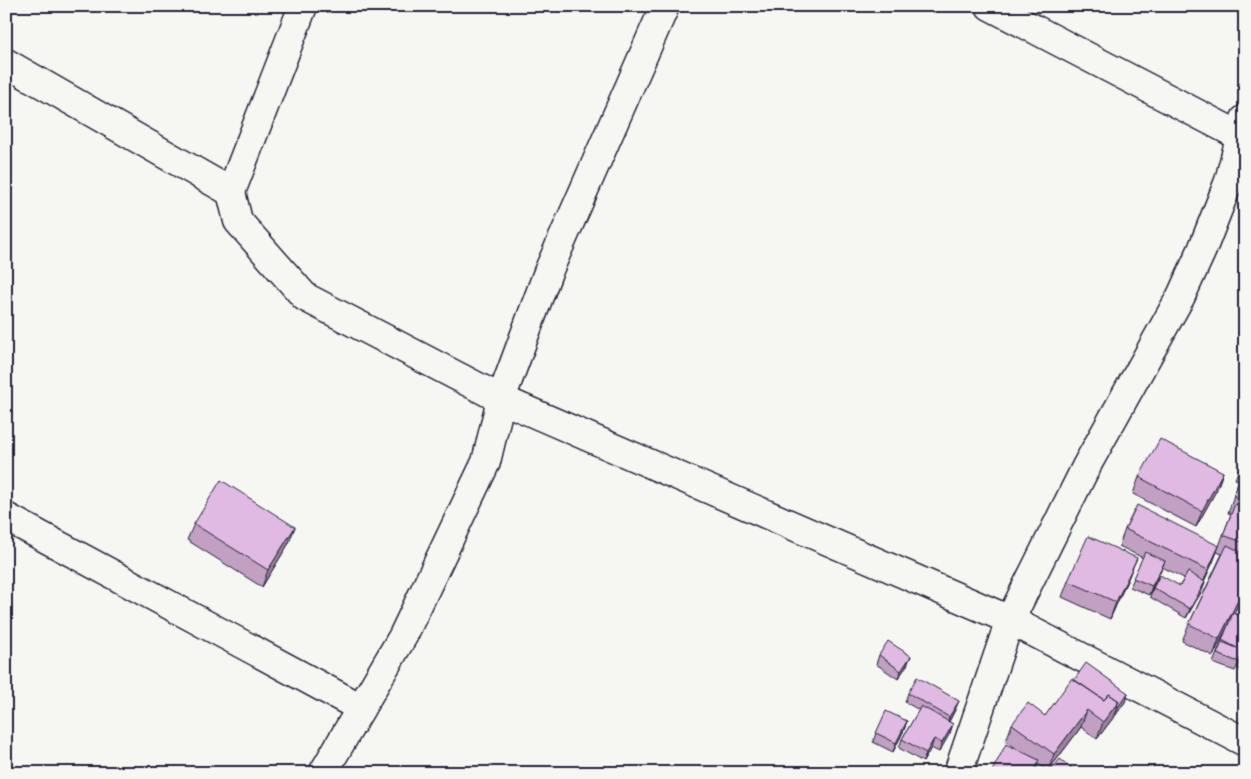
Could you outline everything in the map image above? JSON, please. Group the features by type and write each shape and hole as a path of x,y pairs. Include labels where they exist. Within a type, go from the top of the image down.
{"street":[{"path":"303,6 232,192 238,221 305,297 501,399 1010,620 1245,742"},
{"path":"323,773 402,636 486,462 501,399 548,272 665,6"},
{"path":"958,773 1010,620 1086,465 1181,296 1216,219 1243,128 990,6"},
{"path":"6,62 232,192"},
{"path":"6,517 362,708"}],"building":[{"path":"1160,439 1223,472 1202,511 1139,477"},
{"path":"1245,454 1245,463 1241,462"},
{"path":"1242,471 1245,471 1245,500 1234,496"},
{"path":"221,480 295,527 268,570 194,524"},
{"path":"1235,504 1245,507 1245,543 1223,535"},
{"path":"1137,505 1219,546 1208,570 1125,529"},
{"path":"1088,536 1137,558 1116,602 1068,581"},
{"path":"1227,545 1245,554 1245,586 1219,639 1189,624"},
{"path":"1145,552 1165,561 1152,586 1133,578"},
{"path":"1188,572 1205,582 1190,609 1153,588 1160,575 1180,586"},
{"path":"1233,613 1245,618 1245,649 1239,662 1217,654 1222,642 1237,648 1222,640"},
{"path":"888,641 911,656 901,671 879,655"},
{"path":"1086,663 1128,693 1118,707 1119,701 1109,694 1104,700 1074,680"},
{"path":"917,677 959,701 949,717 908,693"},
{"path":"1072,678 1104,700 1109,694 1119,701 1103,722 1087,710 1054,754 1012,724 1028,703 1045,716"},
{"path":"921,706 953,724 942,743 934,739 926,753 902,739"},
{"path":"886,711 907,721 896,743 876,733"},
{"path":"1006,744 1039,760 1032,773 991,773"},
{"path":"1060,759 1078,773 1049,773"}]}
